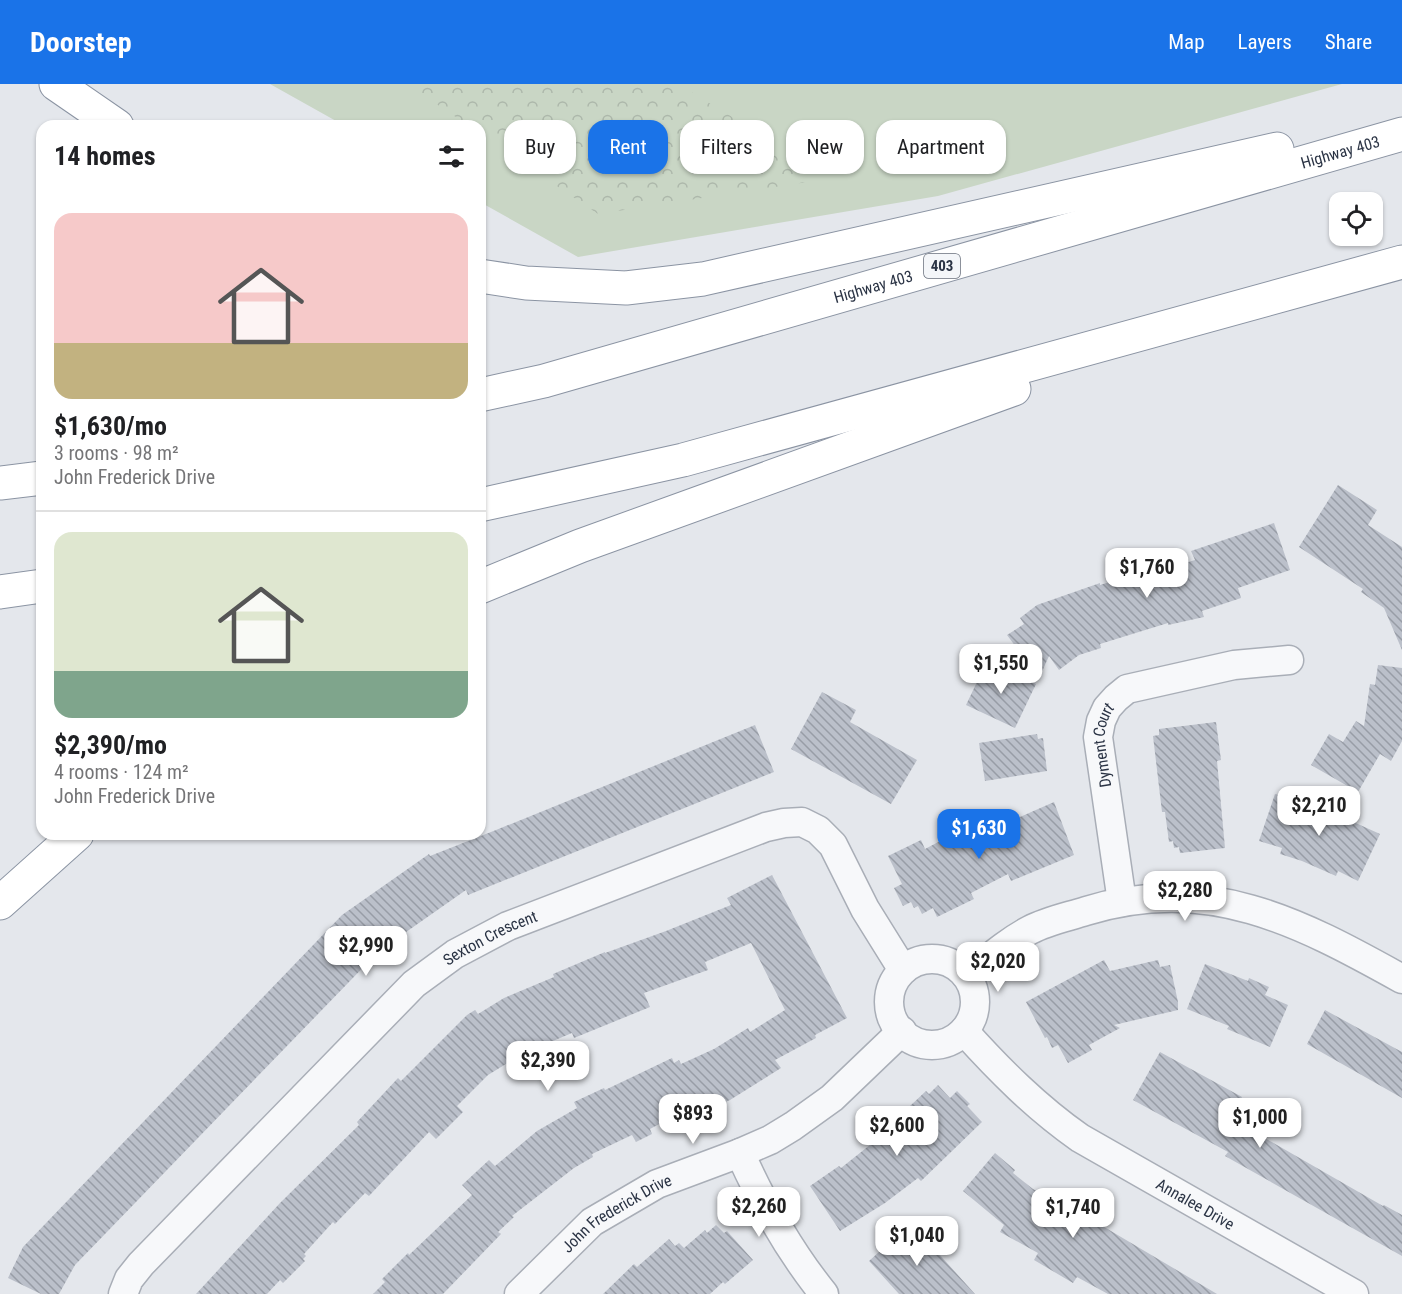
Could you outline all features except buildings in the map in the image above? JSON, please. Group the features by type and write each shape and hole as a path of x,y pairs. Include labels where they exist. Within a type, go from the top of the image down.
{"highway":[{"path":"56,84 108,120"},
{"path":"486,277 526,283 626,288 703,279 1402,120"},
{"name":"Highway 403","path":"486,394 544,381 1402,134"},
{"path":"486,504 683,460 1402,262"},
{"path":"486,585 580,546 980,403 1195,320"},
{"path":"0,483 36,479"},
{"path":"0,592 36,587"},
{"path":"0,903 70,840"}],"street":[{"name":"Dyment Court","path":"1122,902 1098,737 1101,721 1107,708 1127,689 1144,684 1234,664 1289,660"},
{"name":"Sexton Crescent","path":"123,1294 129,1279 141,1264 414,984 455,954 508,926 766,827 802,822 818,830 833,845 865,909 903,970"},
{"path":"967,976 1004,946 1031,930 1095,908 1122,902 1193,899 1243,906 1274,916 1323,936 1402,979"},
{"path":"929,959 943,960 956,966 967,976 973,987 974,1010 971,1021 964,1031 953,1040 940,1044 926,1044 913,1040 894,1021 890,1008 890,994 903,970 929,959"},
{"name":"John Frederick Drive","path":"519,1294 592,1221 657,1184 770,1140 814,1112 902,1031"},
{"name":"Annalee Drive","path":"964,1031 1022,1092 1050,1117 1080,1138 1354,1294"},
{"path":"740,1153 756,1189 799,1260 824,1294"}],"green space":[{"path":"270,84 1342,84 938,196 578,257 486,205 486,120 334,120"},
{"path":"407,84 678,84 737,120 680,120 680,174 774,174 774,142 786,149 786,174 826,174 833,178 598,214 539,174 576,174 576,120 504,120 504,150 486,138 486,120 460,120"}]}
